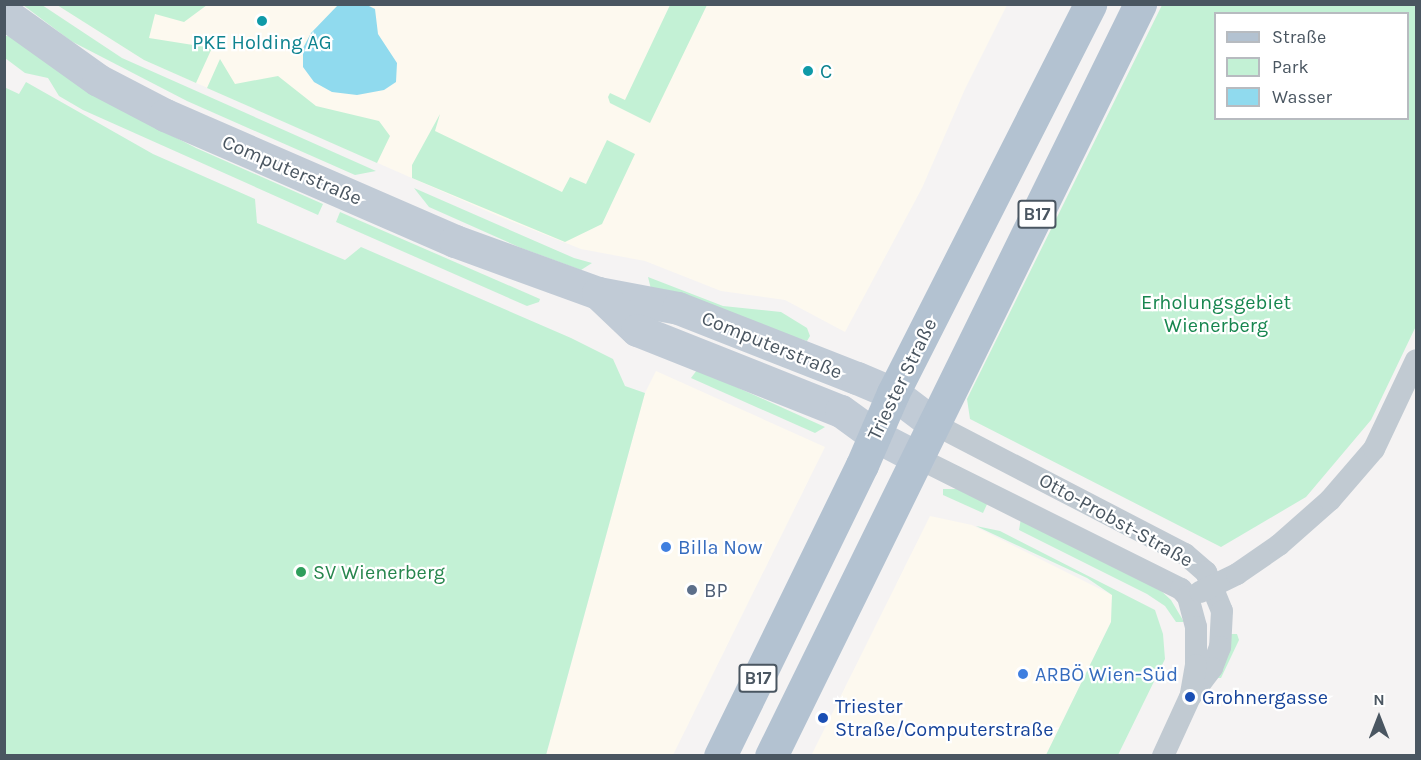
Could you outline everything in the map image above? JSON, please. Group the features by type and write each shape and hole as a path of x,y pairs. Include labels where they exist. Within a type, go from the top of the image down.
{"main road":[{"name":"Triester Straße","path":"720,756 892,393 1090,4"},
{"name":"B17","path":"771,756 1140,4"}],"street":[{"name":"Computerstraße","path":"4,13 98,80 165,115 455,241 598,293 678,308 892,393 934,424"},
{"name":"Computerstraße","path":"598,293 638,330 841,411 874,435 918,458"},
{"path":"1188,597 1214,587 1279,545 1352,476 1374,449 1416,360"},
{"name":"Otto-Probst-Straße","path":"934,424 1185,555 1206,572 1214,587 1224,624 1220,647 1212,668 1190,697 1163,756"},
{"name":"Otto-Probst-Straße","path":"918,458 1169,580 1188,597 1197,646 1190,697"}],"shaded area":[{"path":"57,5 1007,5 965,89 922,188 845,332 785,300 721,291 645,261 581,249 498,216 144,60"},
{"path":"656,371 825,447 673,755 546,756 645,393"},
{"path":"930,516 972,525 1112,595 1111,622 1046,755 811,756"}],"green space":[{"path":"23,5 42,5 122,58 376,171 355,175 187,101 71,41"},
{"path":"57,5 207,5 184,22 155,14 149,38 212,48 196,83 144,60"},
{"path":"670,5 707,5 650,123 610,103 608,97 610,93 625,100"},
{"name":"Erholungsgebiet Wienerberg","path":"1162,5 1416,5 1416,326 1371,420 1306,497 1221,547 970,419 967,399"},
{"path":"4,36 11,36 117,107 196,148 323,204 318,215 83,110 59,96 48,78 25,73 5,58"},
{"path":"220,59 235,84 278,76 316,106 379,121 390,136 377,163 207,88"},
{"name":"SV Wienerberg","path":"26,82 153,154 255,199 257,223 345,260 361,247 571,338 613,359 625,386 645,393 546,755 5,755 4,87 19,94"},
{"path":"440,114 435,131 562,192 570,177 586,184 607,140 635,154 602,224 565,242 412,178 412,165"},
{"path":"414,188 574,258 592,263 581,270 521,248 429,207"},
{"path":"340,212 540,299 539,302 527,306 336,222"},
{"path":"648,277 723,306 781,312 807,328 810,336 807,341 652,293"},
{"path":"697,370 825,427 815,433 691,378"},
{"path":"943,489 960,489 988,502 983,513 943,495"},
{"path":"1021,518 1157,587 1171,600 1184,622 1176,622 1165,606 1147,594 1019,530"},
{"path":"976,526 1000,531 1155,610 1163,634 1165,659 1118,755 1046,755 1111,622 1112,595 1087,578"},
{"path":"1231,634 1237,634 1239,640 1221,678 1217,678"}],"water":[{"path":"338,5 367,5 375,9 378,34 397,63 396,82 384,90 357,95 332,92 314,82 303,67 303,48 311,33"}],"place":[{"name":"PKE Holding AG","path":"262,21"},
{"name":"C","path":"808,71"},
{"name":"Billa Now","path":"666,547"},
{"name":"SV Wienerberg","path":"301,572"},
{"name":"BP","path":"692,590"},
{"name":"ARBÖ Wien-Süd","path":"1023,674"},
{"name":"Grohnergasse","path":"1190,697"},
{"name":"Triester Straße/Computerstraße","path":"823,718"}]}
